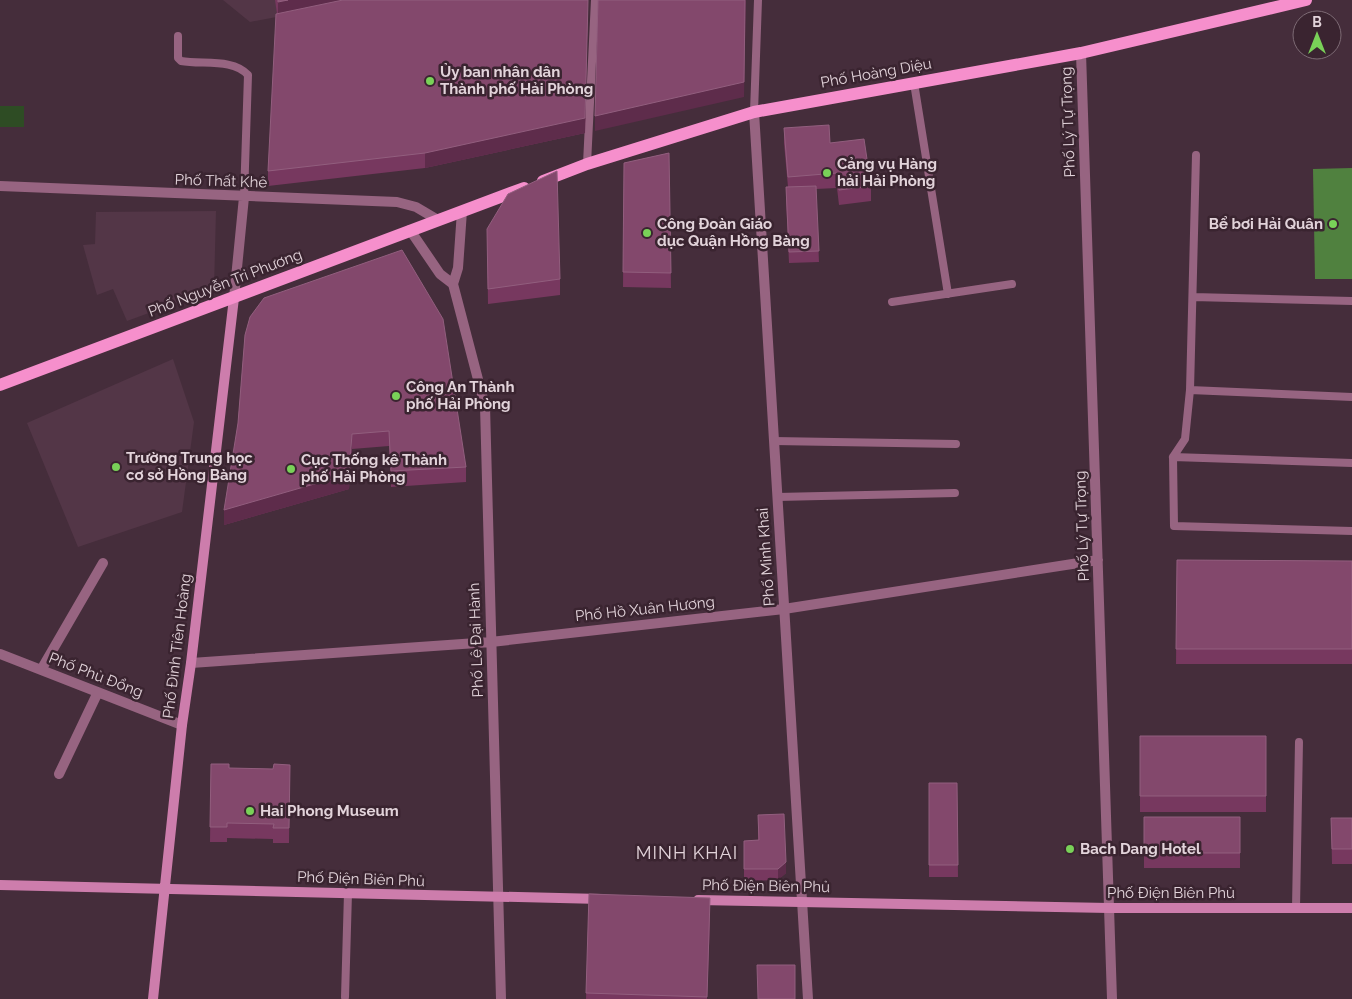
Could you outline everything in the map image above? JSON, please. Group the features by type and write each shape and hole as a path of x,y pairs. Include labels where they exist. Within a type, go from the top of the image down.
{"main road":[{"name":"Phố Hoàng Diệu","path":"462,211 587,164 754,112 1081,52 1288,2 1306,0"},
{"name":"Phố Nguyễn Tri Phương","path":"0,385 462,211"},
{"name":"Phố Đinh Tiên Hoàng","path":"153,999 182,725 234,298"},
{"name":"Phố Điện Biên Phủ","path":"0,884 616,899"},
{"name":"Phố Điện Biên Phủ","path":"685,900 1109,908 1352,908"}],"street":[{"name":"Phố Lý Tự Trọng","path":"1081,52 1112,999"},
{"name":"Phố Minh Khai","path":"754,112 808,999"},
{"name":"Phố Thất Khê","path":"0,186 397,202 416,207 438,220"},
{"path":"234,298 244,197"},
{"name":"Phố Lê Đại Hành","path":"462,211 458,268 453,284 486,406 501,999"},
{"path":"410,230 440,274 453,284"},
{"name":"Phố Hồ Xuân Hương","path":"191,663 491,642 784,609 1098,560"},
{"path":"41,670 103,562"},
{"name":"Phố Phù Đổng","path":"0,654 182,725"},
{"path":"59,774 98,692"}],"lane":[{"path":"587,164 595,0"},
{"path":"754,112 758,0"},
{"path":"178,36 178,58 181,61 229,65 242,68 248,75 244,197"},
{"path":"914,83 948,294"},
{"path":"1196,155 1190,390 1185,438 1172,457 1174,526 1352,531"},
{"path":"892,302 1012,284"},
{"path":"1193,297 1352,301"},
{"path":"1190,390 1352,397"},
{"path":"774,441 956,444"},
{"path":"1172,457 1352,463"},
{"path":"777,497 955,493"},
{"path":"1296,908 1299,742"},
{"path":"345,997 348,893"}],"shaded area":[{"path":"223,0 367,0 250,22"},
{"path":"0,106 24,106 24,127 0,127"},
{"name":"Bể bơi Hải Quân","path":"1352,168 1352,279 1315,279 1313,169"},
{"path":"216,211 214,289 127,321 113,289 97,295 83,245 95,244 96,212"},
{"name":"Trường Trung học cơ sở Hồng Bàng","path":"173,359 194,422 182,512 78,547 27,423"}],"building":[{"name":"Ủy ban nhân dân Thành phố Hải Phòng","path":"343,0 588,0 585,118 425,153 268,171 276,14"},
{"path":"598,0 745,0 744,82 595,116"},
{"name":"Cảng vụ Hàng hải Hải Phòng","path":"829,125 830,143 864,139 871,186 839,190 837,173 788,177 784,128"},
{"name":"Công Đoàn Giáo dục Quận Hồng Bàng","path":"669,153 671,273 623,272 624,163"},
{"path":"557,171 560,279 488,289 487,229 508,194"},
{"path":"816,186 819,251 789,252 786,187"},
{"path":"402,250 443,319 466,467 391,471 389,431 352,434 349,474 224,510 238,423 245,335 250,317 264,298"},
{"path":"1177,560 1352,561 1352,649 1176,649"},
{"path":"1140,736 1266,736 1266,796 1140,796"},
{"name":"Hai Phong Museum","path":"211,764 229,764 229,768 273,769 274,764 290,765 289,828 273,828 274,824 227,823 227,827 210,827"},
{"path":"929,783 957,783 958,865 929,865"},
{"path":"784,814 786,862 778,869 744,869 744,841 759,840 758,815"},
{"path":"1144,817 1240,817 1240,853 1144,853"},
{"path":"1331,818 1352,818 1352,849 1332,849"},
{"path":"589,894 710,898 707,997 586,993"},
{"path":"757,965 795,965 795,999 758,999"}],"place":[{"name":"Ủy ban nhân dân Thành phố Hải Phòng","path":"430,81"},
{"name":"Cảng vụ Hàng hải Hải Phòng","path":"827,173"},
{"name":"Bể bơi Hải Quân","path":"1333,224"},
{"name":"Công Đoàn Giáo dục Quận Hồng Bàng","path":"647,233"},
{"name":"Công An Thành phố Hải Phòng","path":"396,396"},
{"name":"Trường Trung học cơ sở Hồng Bàng","path":"116,467"},
{"name":"Cục Thống kê Thành phố Hải Phòng","path":"291,469"},
{"name":"Hai Phong Museum","path":"250,811"},
{"name":"Bach Dang Hotel","path":"1070,849"}],"district":[{"name":"MINH KHAI","path":"687,853"}]}
